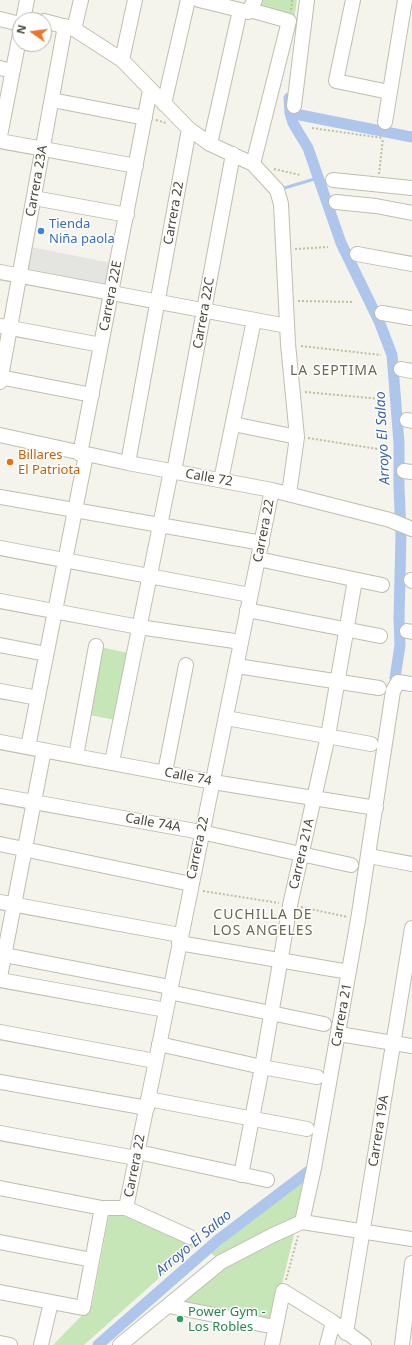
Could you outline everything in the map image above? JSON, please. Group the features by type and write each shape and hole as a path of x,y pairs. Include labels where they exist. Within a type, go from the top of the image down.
{"street":[{"path":"24,12 27,0"},
{"name":"Carrera 23A","path":"0,379 5,327 20,276 52,100 69,27 81,0"},
{"path":"122,60 136,0"},
{"path":"164,104 188,0"},
{"path":"52,23 69,27 122,60 189,129 210,144 253,164 289,21 248,8 199,0"},
{"path":"294,106 308,0"},
{"path":"352,0 336,81 389,92"},
{"path":"385,122 405,0"},
{"path":"210,144 248,8"},
{"path":"0,19 12,20"},
{"path":"0,136 6,70 13,52"},
{"name":"Carrera 22E","path":"28,747 75,510 92,395 150,90"},
{"path":"52,100 145,118"},
{"name":"Carrera 22","path":"128,463 189,129"},
{"path":"0,141 136,166"},
{"name":"Carrera 22C","path":"173,472 233,154"},
{"name":"Carrera 22","path":"253,164 277,190 280,204 288,344 297,437 289,494"},
{"path":"334,180 412,188"},
{"path":"34,198 126,215"},
{"path":"336,202 376,206 412,213"},
{"path":"357,254 412,264"},
{"path":"0,272 287,326"},
{"path":"382,313 412,318"},
{"path":"221,480 254,320"},
{"path":"5,327 101,345"},
{"path":"0,379 92,395"},
{"path":"233,424 297,437"},
{"name":"Calle 72","path":"1,437 173,472 272,490 390,520 410,529"},
{"path":"112,762 149,577 173,472"},
{"name":"Carrera 22","path":"126,1208 190,886 213,782 272,490"},
{"path":"0,496 160,526 262,543"},
{"path":"0,548 250,595"},
{"path":"258,559 382,585"},
{"name":"Carrera 21A","path":"241,1175 262,1067 290,905 328,736 345,630 355,580"},
{"path":"0,601 139,627 241,642"},
{"path":"247,610 380,636"},
{"path":"0,645 46,654"},
{"path":"76,756 96,646"},
{"path":"165,772 186,665"},
{"path":"237,666 337,680 379,688"},
{"name":"Carrera 21","path":"302,1222 314,1168 339,1034 369,856 393,691 398,682 412,684"},
{"path":"0,691 38,698"},
{"path":"226,718 371,744"},
{"name":"Calle 74","path":"0,742 213,782 376,808"},
{"path":"0,976 2,955 26,849 44,750"},
{"name":"Calle 74A","path":"0,796 201,832 351,865"},
{"path":"0,844 190,886"},
{"path":"369,856 412,864"},
{"path":"0,902 280,961 349,972"},
{"name":"Carrera 19A","path":"346,1333 412,928"},
{"path":"2,955 170,989 324,1024"},
{"path":"0,980 166,1010"},
{"path":"0,1032 155,1061"},
{"path":"339,1034 412,1046"},
{"path":"159,1044 262,1067 317,1077"},
{"path":"0,1082 252,1119 307,1129"},
{"path":"0,1133 137,1155 267,1180"},
{"path":"0,1188 102,1208 126,1208 190,1237"},
{"path":"0,1292 83,1308 102,1208"},
{"path":"120,1345 221,1262 302,1222 362,1230 412,1239"},
{"path":"0,1242 92,1260"},
{"path":"402,1345 412,1263"},
{"path":"272,1345 283,1291 332,1322 364,1345"},
{"path":"41,1345 51,1302"},
{"path":"169,1306 275,1328"},
{"path":"327,1345 332,1322"},
{"path":"0,1343 10,1345"}],"path":[{"path":"312,128 383,138 378,185"},
{"path":"273,169 300,175"},
{"path":"282,250 328,247"},
{"path":"298,301 354,302"},
{"path":"288,344 381,355"},
{"path":"293,391 381,399"},
{"path":"297,437 384,450"},
{"path":"190,886 342,916"},
{"path":"283,1291 302,1222"}],"green space":[{"path":"259,0 297,0 294,19 254,9"},
{"path":"96,646 128,653 115,720 85,714"},
{"path":"309,1173 272,1325 178,1305 223,1264 211,1253"},
{"path":"110,1210 195,1246 84,1345 53,1345 92,1305"}],"shaded area":[{"path":"26,246 116,264 111,292 20,276"}],"waterway":[{"name":"Arroyo El Salao","path":"289,98 290,113 293,123 308,148 341,243 379,321 392,355 399,443 401,534 399,618 400,645 395,678"},
{"path":"290,113 412,137"},
{"path":"281,189 318,178"},
{"name":"Arroyo El Salao","path":"98,1345 218,1240 313,1168"}],"place":[{"name":"Tienda Niña paola","path":"41,231"},
{"name":"Billares El Patriota","path":"10,462"},
{"name":"Power Gym - Los Robles","path":"180,1319"}],"district":[{"name":"LA SEPTIMA","path":"334,371"},
{"name":"CUCHILLA DE LOS ANGELES","path":"263,924"}]}
